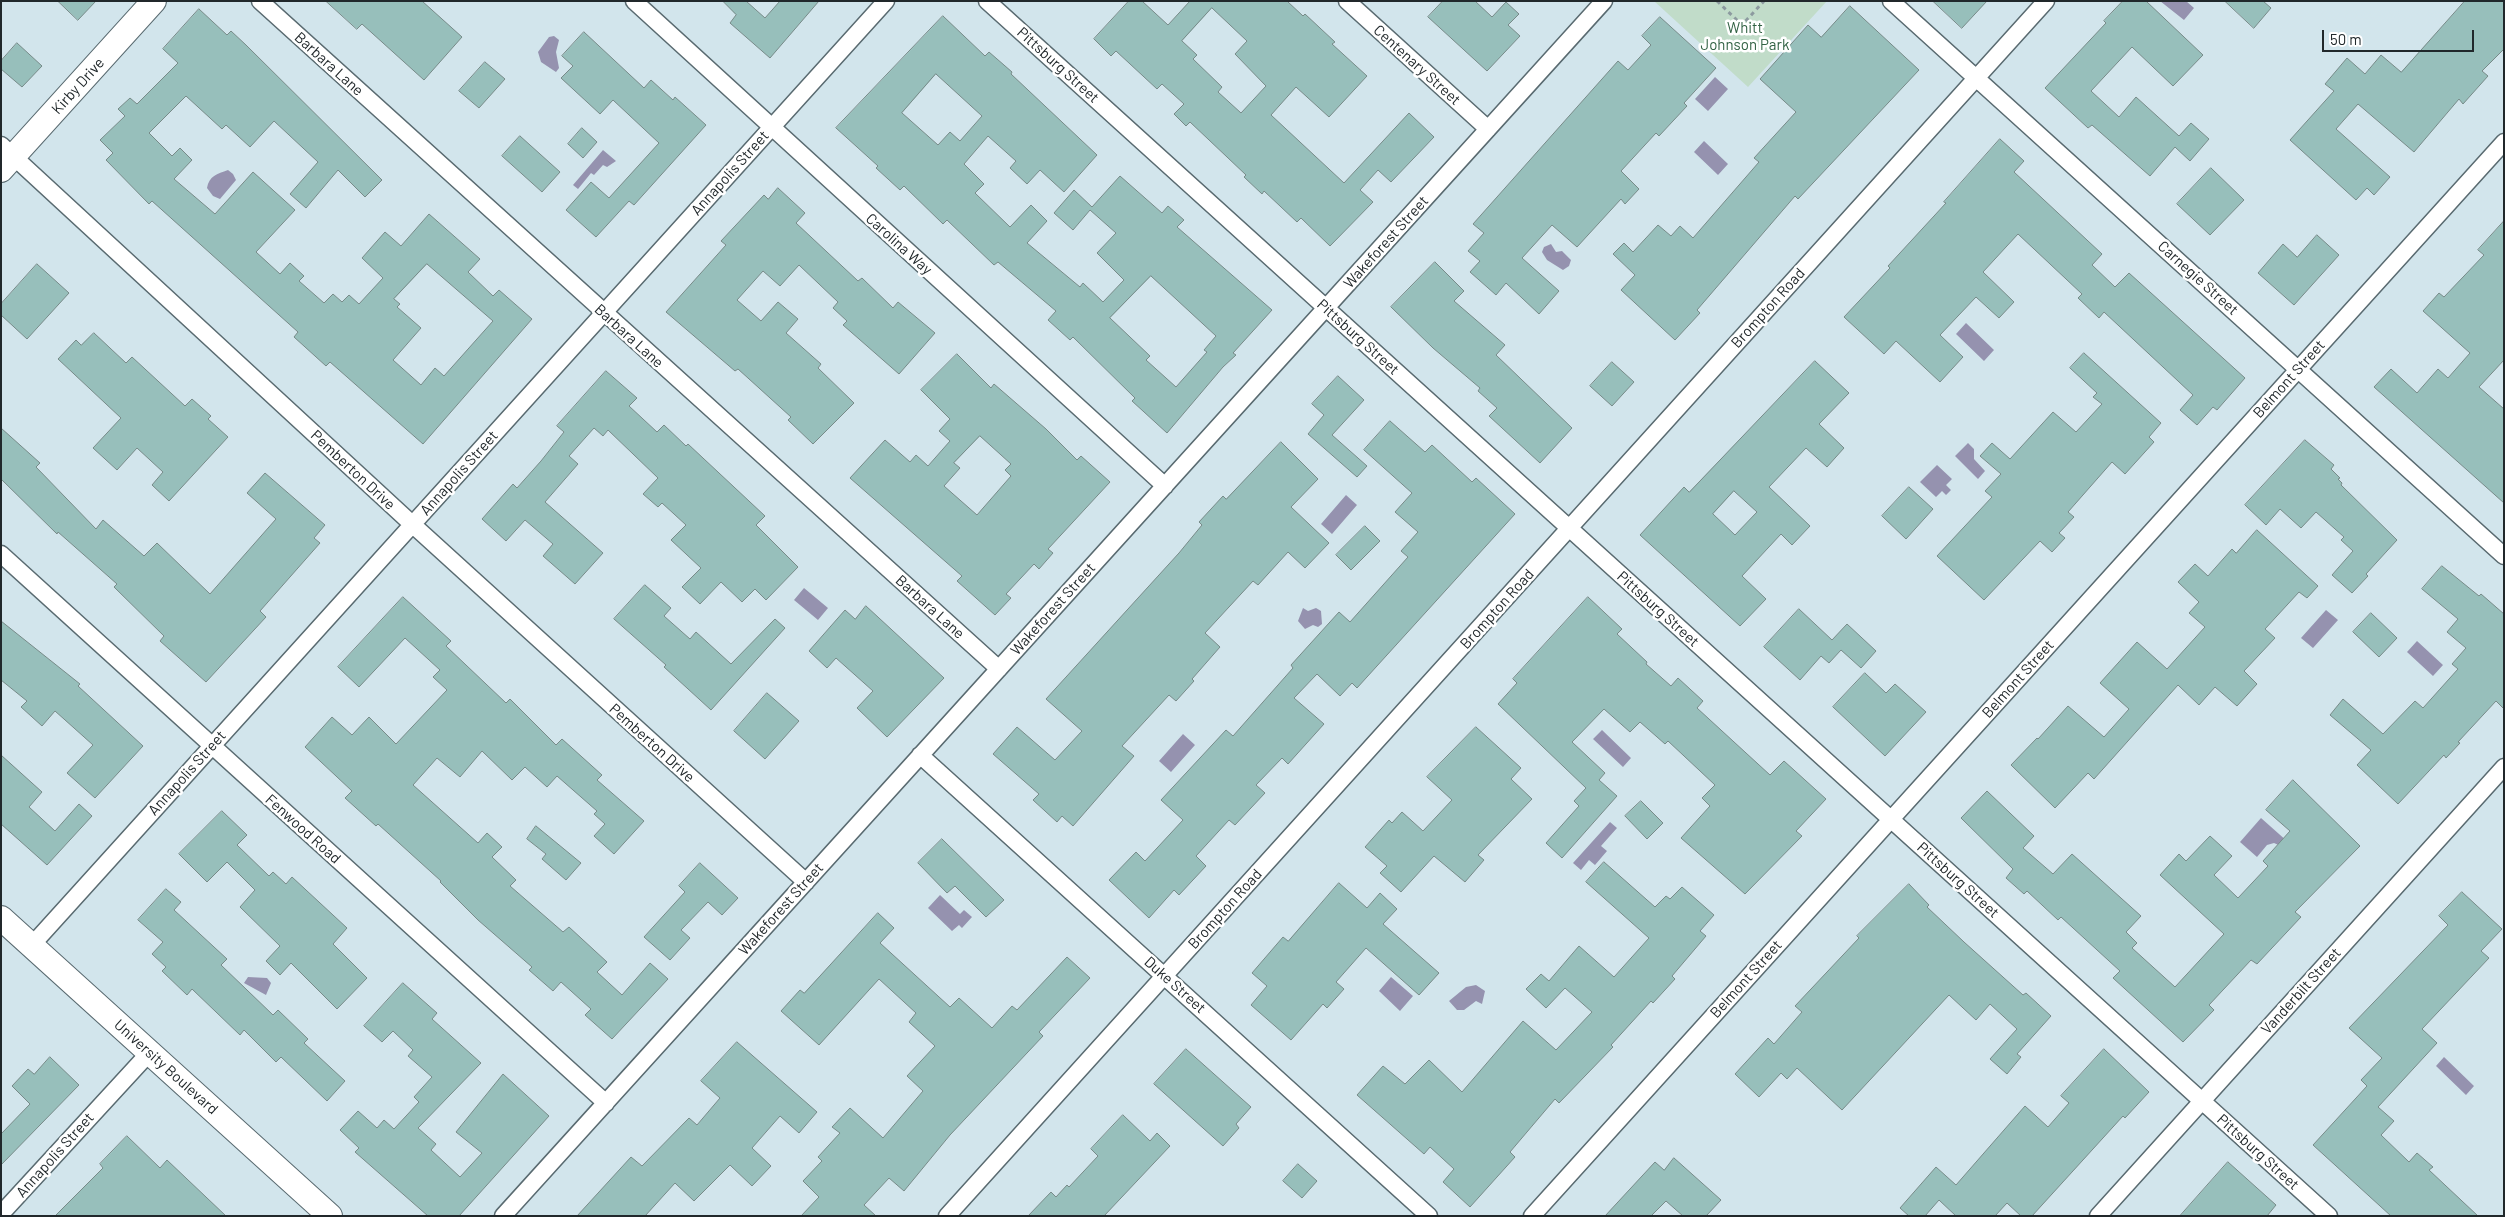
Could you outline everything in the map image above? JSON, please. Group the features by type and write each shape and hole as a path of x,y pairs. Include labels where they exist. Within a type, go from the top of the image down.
{"main road":[{"name":"Kirby Drive","path":"5,157 154,1"},
{"name":"University Boulevard","path":"1,918 330,1216"}],"street":[{"name":"Barbara Lane","path":"260,1 999,669"},
{"name":"Carolina Way","path":"634,1 1165,486"},
{"name":"Annapolis Street","path":"32,945 886,1"},
{"name":"Pittsburg Street","path":"988,1 2329,1216"},
{"name":"Centenary Street","path":"1347,1 1488,129"},
{"name":"Wakeforest Street","path":"503,1216 1604,1"},
{"name":"Carnegie Street","path":"1891,1 2504,556"},
{"name":"Brompton Road","path":"947,1216 2046,1"},
{"name":"Belmont Street","path":"1532,1216 2504,142"},
{"name":"Pemberton Drive","path":"5,157 806,882"},
{"name":"Fenwood Road","path":"1,554 606,1103"},
{"name":"Duke Street","path":"920,755 1429,1216"},
{"name":"Vanderbilt Street","path":"2098,1216 2504,767"},
{"name":"Annapolis Street","path":"1,1214 150,1052"}],"path":[{"path":"1717,1 1742,26 1764,1"}],"green space":[{"name":"Whitt Johnson Park","path":"1654,1 1827,1 1748,87"}],"shaded area":[{"path":"2160,1 2186,1 2194,8 2184,20"},
{"path":"554,36 559,40 556,52 559,68 556,72 541,62 538,52 549,37"},
{"path":"1715,77 1728,89 1708,111 1695,99"},
{"path":"1704,141 1728,164 1718,175 1694,152"},
{"path":"603,150 616,161 607,167 603,165 594,175 591,173 578,189 573,185"},
{"path":"228,170 236,180 220,199 213,196 207,188 208,184 214,176"},
{"path":"1551,244 1556,252 1562,251 1571,260 1569,266 1563,270 1547,260 1542,252 1544,247"},
{"path":"1966,323 1994,350 1984,361 1956,334"},
{"path":"1968,443 1974,449 1974,459 1985,471 1978,479 1955,456"},
{"path":"1937,465 1952,479 1946,485 1951,490 1946,495 1942,491 1936,497 1920,482"},
{"path":"1346,495 1357,505 1332,534 1321,524"},
{"path":"804,588 828,608 818,620 794,600"},
{"path":"1303,608 1308,611 1316,608 1321,611 1322,624 1318,627 1313,625 1305,629 1298,621"},
{"path":"2326,610 2338,620 2313,648 2301,638"},
{"path":"2417,641 2443,665 2433,676 2407,652"},
{"path":"1602,730 1631,758 1623,767 1593,739"},
{"path":"1183,734 1195,745 1171,772 1159,761"},
{"path":"2261,818 2288,842 2283,847 2274,843 2267,845 2257,857 2240,842"},
{"path":"1610,822 1617,828 1601,846 1607,851 1595,865 1589,860 1581,870 1573,863"},
{"path":"940,895 960,914 964,910 972,917 962,928 959,925 952,931 928,908"},
{"path":"248,977 267,978 271,983 266,995 244,983"},
{"path":"1391,977 1413,996 1400,1011 1379,991"},
{"path":"1476,985 1485,991 1482,1004 1476,1001 1464,1010 1457,1010 1449,1001 1466,987"},
{"path":"2444,1057 2474,1086 2466,1095 2436,1066"}],"building":[{"path":"58,1 96,1 78,20"},
{"path":"326,1 422,1 462,37 424,80 362,24 357,29"},
{"path":"723,1 746,1 765,18 780,1 819,1 770,58 730,23 736,15"},
{"path":"1129,1 1142,1 1168,25 1190,1 1287,1 1303,16 1305,14 1335,42 1332,44 1367,76 1329,117 1296,87 1271,115 1344,183 1409,113 1434,137 1391,182 1378,170 1360,190 1373,202 1330,246 1301,218 1297,222 1264,191 1262,194 1244,177 1246,175 1190,122 1186,126 1174,114 1184,104 1162,84 1157,89 1116,51 1111,56 1094,39","holes":["1212,8 1247,41 1235,54 1266,86 1241,113 1218,92 1222,87 1193,59 1197,55 1182,41"]},
{"path":"1443,1 1475,1 1492,17 1506,2 1519,14 1508,25 1520,36 1487,71 1428,17"},
{"path":"1933,1 1987,1 1962,28"},
{"path":"2123,1 2146,1 2203,55 2173,86 2132,47 2091,91 2119,117 2136,97 2179,136 2191,123 2209,139 2190,161 2175,147 2150,176 2092,125 2088,128 2045,88 2106,23 2104,21"},
{"path":"2225,1 2263,1 2271,8 2254,28"},
{"path":"2465,1 2504,1 2504,49 2482,71 2488,76 2463,104 2459,99 2414,152 2358,104 2336,129 2390,177 2374,195 2367,188 2356,200 2290,140 2334,91 2325,84 2347,58 2365,74 2381,55 2401,72"},
{"path":"1850,6 1919,70 1798,199 1795,196 1697,310 1700,313 1675,340 1621,290 1635,275 1613,254 1624,243 1633,252 1658,225 1671,236 1680,226 1693,238 1759,162 1754,158 1796,112 1760,79 1808,25 1821,37"},
{"path":"199,9 227,35 231,31 246,45 382,180 365,197 338,170 306,208 290,194 318,162 274,121 250,147 226,125 222,129 186,96 149,133 172,156 180,148 192,160 174,179 215,214 253,172 295,210 256,252 280,274 290,263 304,276 299,281 324,303 333,294 342,302 349,295 359,304 383,278 362,258 385,232 401,246 429,214 480,259 468,272 493,296 499,290 532,319 423,444 330,362 326,366 294,337 298,332 152,201 149,204 106,160 113,153 100,140 125,116 118,109 130,98 137,104 178,63 163,49","holes":["427,264 493,321 444,376 435,368 421,385 393,360 421,328 397,307 400,304 394,299"]},
{"path":"943,16 985,56 989,52 1012,72 1011,74 1097,155 1064,192 1040,170 1027,184 1010,168 1016,161 988,136 964,164 984,184 975,193 1010,227 1031,205 1047,221 1027,243 1080,287 1083,283 1103,302 1124,280 1097,253 1116,233 1090,210 1073,230 1054,213 1074,190 1092,207 1120,176 1162,213 1168,206 1184,220 1177,227 1272,310 1233,353 1236,355 1223,367 1167,433 1132,401 1135,398 1073,337 1070,340 1048,320 1056,311 998,262 994,265 947,220 943,224 904,186 900,190 876,168 878,166 836,128","holes":["936,74 982,116 960,141 950,132 938,145 902,113","1151,276 1216,336 1204,350 1207,352 1176,387 1146,360 1150,356 1110,318"]},
{"path":"1660,17 1716,68 1684,103 1687,106 1659,136 1656,133 1621,171 1639,189 1625,204 1621,199 1577,247 1552,225 1522,258 1559,291 1539,314 1506,283 1496,295 1470,272 1480,261 1468,251 1484,233 1473,224 1618,61 1628,70 1651,45 1642,36"},
{"path":"584,32 644,88 651,80 673,100 675,97 706,125 634,205 629,201 596,237 566,210 591,182 609,198 659,143 613,100 600,114 561,78 573,66 562,56"},
{"path":"17,43 42,66 22,87 1,69 1,61"},
{"path":"485,62 505,79 479,108 459,91"},
{"path":"582,128 597,142 583,158 568,144"},
{"path":"520,136 560,172 542,192 502,156"},
{"path":"2000,139 2024,161 2014,172 2102,254 2092,265 2115,287 2129,273 2245,378 2217,410 2213,407 2197,425 2180,410 2193,395 2104,312 2099,318 2078,298 2082,294 2018,234 1983,272 2014,302 1999,318 1976,297 1940,335 1963,357 1940,382 1896,341 1884,354 1844,317 1890,268 1888,266 1946,203 1944,202"},
{"path":"2211,168 2244,200 2210,235 2177,204"},
{"path":"778,188 805,213 796,223 858,281 862,278 893,308 898,302 935,333 899,374 843,325 847,321 833,308 838,302 799,265 780,286 763,271 737,300 761,321 778,302 798,319 786,333 821,364 818,368 854,403 813,444 788,420 791,417 738,369 735,371 666,312 726,245 721,241 764,195 768,199"},
{"path":"2504,221 2504,360 2479,387 2504,409 2504,503 2374,387 2391,369 2417,393 2438,369 2448,378 2470,353 2423,311 2439,293 2444,297 2484,255 2478,250"},
{"path":"2317,235 2339,255 2294,305 2258,273 2283,244 2297,257"},
{"path":"1435,262 1464,291 1454,301 1505,345 1496,355 1572,428 1540,463 1489,416 1497,408 1478,391 1480,388 1433,348 1391,307"},
{"path":"37,264 69,293 27,339 1,315 1,304"},
{"path":"94,333 126,363 132,357 185,406 192,399 211,416 208,419 228,437 169,501 152,485 163,472 137,448 117,470 93,448 121,418 58,359 76,340 81,345"},
{"path":"2084,353 2161,423 2149,437 2154,442 2125,474 2112,462 2068,512 2074,517 2059,533 2065,538 2052,552 2040,541 1984,600 1937,556 1992,497 1985,491 2001,474 1980,456 1992,443 2010,459 2053,412 2076,432 2102,404 2093,397 2097,393 2070,368"},
{"path":"957,354 991,388 994,384 1046,429 1077,460 1081,456 1110,482 1048,549 1053,553 1039,569 1034,564 1006,594 1011,598 995,615 957,581 962,576 850,478 885,440 910,462 916,455 928,466 950,441 939,431 950,419 921,390","holes":["980,436 1011,464 1005,470 1011,476 977,515 944,486 960,468 954,463"]},
{"path":"1815,361 1849,393 1819,424 1844,448 1827,467 1806,448 1769,487 1810,526 1792,545 1781,534 1742,576 1766,599 1740,626 1640,535 1684,487 1689,492","holes":["1734,491 1757,512 1735,535 1713,514"]},
{"path":"1612,362 1634,382 1612,406 1590,386"},
{"path":"606,371 637,398 629,406 657,432 664,425 686,446 688,444 765,516 756,525 798,567 766,600 755,589 742,602 721,582 700,604 682,587 701,568 671,540 686,525 662,503 658,507 643,494 658,478 608,430 603,436 594,428 569,456 578,464 545,502 603,553 575,584 543,556 553,544 525,520 506,541 482,519 513,484 517,488 541,461 564,432 557,426"},
{"path":"1338,376 1364,400 1332,435 1367,466 1357,477 1308,434 1324,415 1312,404"},
{"path":"1390,421 1425,452 1432,445 1472,482 1476,478 1515,514 1357,688 1352,683 1340,696 1317,674 1294,698 1324,724 1288,764 1282,758 1256,785 1265,793 1235,825 1229,820 1196,856 1206,866 1179,895 1174,890 1149,918 1109,880 1136,852 1145,861 1183,820 1161,800 1226,730 1233,736 1293,668 1291,665 1339,612 1350,622 1408,557 1401,551 1418,532 1395,512 1412,493 1364,450"},
{"path":"1,428 40,463 36,467 96,529 103,520 144,556 157,543 210,594 276,519 247,493 265,473 325,525 314,538 320,543 260,611 266,617 206,682 160,641 164,636 114,587 117,584 58,532 57,534 1,479"},
{"path":"2305,440 2334,465 2331,469 2340,478 2338,479 2342,483 2341,485 2397,540 2366,574 2368,576 2352,593 2332,575 2353,551 2341,540 2344,537 2316,512 2301,528 2280,509 2266,525 2245,505"},
{"path":"1281,442 1318,479 1291,507 1329,543 1305,568 1288,552 1258,585 1253,581 1205,633 1220,647 1192,679 1194,681 1176,701 1169,695 1122,746 1134,756 1073,826 1062,816 1057,822 1033,800 1039,794 993,754 1017,727 1055,760 1082,731 1046,699 1179,553 1202,525 1199,522 1223,496 1226,499"},
{"path":"1909,487 1933,509 1906,539 1882,516"},
{"path":"1365,526 1380,541 1351,570 1336,555"},
{"path":"2257,530 2318,586 2307,598 2299,592 2265,629 2275,638 2244,671 2257,684 2237,706 2215,687 2199,705 2178,685 2094,779 2088,773 2055,808 2011,765 2068,706 2104,737 2129,709 2100,683 2137,642 2167,669 2205,627 2189,613 2199,602 2178,582 2195,564 2208,576 2232,549 2236,553"},
{"path":"2442,566 2479,596 2481,594 2504,614 2504,709 2496,701 2458,742 2460,743 2446,758 2444,755 2398,804 2357,765 2371,750 2330,715 2343,699 2383,734 2415,701 2423,708 2458,669 2452,664 2466,648 2447,632 2458,619 2422,589"},
{"path":"645,585 671,608 664,616 690,639 696,632 731,664 775,619 785,628 711,710 664,667 666,665 614,619"},
{"path":"403,597 451,641 446,646 506,703 510,699 556,745 562,739 602,775 597,780 644,821 614,854 594,836 605,824 594,814 597,811 557,776 547,787 525,767 512,780 482,751 460,777 437,758 413,785 478,843 487,833 502,847 492,857 516,880 510,886 563,932 569,927 607,962 597,972 622,995 650,963 668,979 612,1039 585,1015 591,1009 561,982 553,991 529,970 532,967 478,920 441,881 378,824 376,826 345,798 352,791 305,747 332,717 352,735 369,717 396,744 447,690 433,677 440,670 405,638 359,687 338,667"},
{"path":"1588,597 1622,629 1617,634 1647,662 1646,664 1671,686 1678,678 1703,701 1697,708 1770,775 1784,761 1826,799 1796,831 1802,836 1745,894 1681,838 1710,806 1702,798 1715,785 1668,741 1665,744 1640,722 1630,732 1604,709 1572,742 1605,773 1599,780 1617,796 1562,858 1546,843 1579,806 1574,801 1586,788 1498,704 1517,683 1513,679"},
{"path":"866,606 944,678 887,737 857,708 873,691 836,658 827,668 809,651 845,610 855,619"},
{"path":"1799,609 1832,640 1847,624 1876,651 1861,668 1841,650 1829,663 1821,656 1800,680 1764,647"},
{"path":"2371,613 2397,638 2379,657 2353,632"},
{"path":"1,621 80,684 78,686 143,746 95,798 67,773 93,745 55,711 42,726 21,707 27,701 1,680"},
{"path":"1865,673 1886,693 1895,684 1926,712 1885,756 1833,707"},
{"path":"767,693 799,721 765,759 734,731"},
{"path":"1476,727 1521,768 1511,779 1532,799 1478,855 1484,860 1465,882 1434,856 1401,892 1380,873 1387,866 1365,847 1389,820 1392,823 1402,812 1423,831 1452,800 1427,777"},
{"path":"1,755 42,792 29,807 55,831 79,804 92,816 47,865 1,824"},
{"path":"2293,780 2360,846 2295,912 2301,917 2257,964 2251,960 2209,1005 2214,1010 2183,1042 2113,978 2120,971 2061,917 2058,920 2027,891 2024,894 2006,878 2013,869 1961,818 1987,791 2034,836 2023,848 2053,874 2072,854 2141,916 2126,932 2137,943 2132,948 2175,987 2224,934 2160,875 2179,854 2186,861 2210,836 2232,856 2214,875 2238,898 2268,866 2263,861 2290,831 2266,810"},
{"path":"1641,801 1663,823 1647,839 1625,816"},
{"path":"222,811 247,835 237,845 269,876 273,872 286,884 292,877 347,928 333,944 367,978 337,1009 291,963 280,975 266,961 280,946 240,907 255,890 227,862 207,882 179,854"},
{"path":"536,826 581,863 566,880 542,859 546,854 527,839"},
{"path":"942,839 1004,900 986,917 955,886 947,893 918,863"},
{"path":"1604,862 1655,907 1666,896 1670,899 1682,887 1714,915 1700,931 1706,936 1672,976 1675,979 1653,1003 1651,1001 1611,1045 1613,1047 1559,1103 1555,1099 1510,1152 1515,1157 1470,1207 1443,1182 1454,1169 1430,1147 1424,1154 1357,1095 1383,1066 1405,1084 1429,1060 1462,1092 1523,1021 1556,1050 1592,1012 1565,988 1546,1008 1526,989 1541,974 1549,981 1579,946 1614,977 1649,938 1586,882"},
{"path":"700,863 738,898 722,915 708,902 681,930 690,938 670,960 644,937 685,892 679,886"},
{"path":"1339,883 1367,908 1380,893 1397,909 1383,924 1439,973 1419,995 1366,948 1336,982 1344,989 1327,1008 1323,1004 1291,1040 1251,1005 1267,986 1252,973 1283,937 1288,941"},
{"path":"1909,884 1929,905 1927,907 1964,942 2023,995 2026,993 2051,1016 2017,1054 2021,1057 2007,1074 1990,1059 2017,1029 1990,1004 1976,1020 1949,995 1842,1110 1797,1068 1787,1079 1781,1073 1759,1097 1735,1074 1768,1038 1774,1044 1802,1012 1795,1006 1859,938 1857,936"},
{"path":"166,889 181,902 174,910 227,959 221,965 273,1015 278,1010 308,1039 304,1043 345,1081 327,1101 281,1057 276,1062 244,1030 240,1035 192,989 187,995 162,971 166,967 152,954 163,942 138,920"},
{"path":"2462,892 2502,929 2481,951 2489,958 2422,1029 2437,1043 2378,1107 2394,1121 2381,1135 2409,1162 2417,1153 2433,1167 2429,1170 2478,1216 2391,1216 2313,1145 2367,1086 2361,1080 2382,1058 2349,1028 2448,925 2439,916"},
{"path":"878,913 894,928 880,943 950,1007 959,998 992,1028 1012,1006 1017,1010 1067,957 1090,978 1039,1032 1043,1036 950,1135 904,1191 889,1178 864,1205 876,1216 801,1216 819,1197 803,1181 822,1161 818,1157 840,1133 832,1127 850,1108 883,1138 923,1091 907,1076 935,1046 909,1022 916,1013 879,979 819,1045 781,1011 800,990 804,993"},
{"path":"403,983 437,1013 432,1019 481,1063 418,1128 436,1144 431,1150 460,1177 482,1153 456,1132 503,1074 549,1116 459,1216 428,1216 355,1152 359,1148 340,1130 358,1111 377,1128 384,1120 394,1129 419,1102 414,1097 432,1077 408,1056 413,1050 393,1031 382,1042 364,1026"},
{"path":"737,1042 817,1112 799,1133 780,1116 752,1148 771,1166 752,1186 730,1165 694,1201 675,1183 645,1216 577,1216 631,1157 642,1166 689,1118 697,1125 720,1098 701,1081"},
{"path":"1186,1049 1251,1107 1236,1124 1239,1128 1223,1146 1154,1084"},
{"path":"2104,1049 2149,1092 2125,1118 2123,1116 2032,1216 2021,1216 2007,1203 1995,1216 1956,1216 1939,1200 1925,1216 1909,1216 1900,1208 1936,1167 1956,1185 2025,1106 2048,1127 2069,1103 2061,1096"},
{"path":"50,1057 79,1085 1,1165 1,1134 30,1104 12,1086 28,1069 34,1074"},
{"path":"1123,1115 1150,1141 1157,1133 1170,1146 1104,1216 1028,1216 1051,1192 1056,1197 1067,1185 1069,1187 1098,1156 1091,1149"},
{"path":"127,1136 160,1168 167,1160 226,1216 55,1216 103,1168 100,1164"},
{"path":"1674,1158 1721,1200 1706,1216 1683,1216 1666,1201 1651,1216 1605,1216 1655,1162 1664,1170"},
{"path":"2228,1162 2276,1205 2267,1216 2180,1216"},
{"path":"1298,1164 1317,1181 1302,1198 1283,1181"}]}
